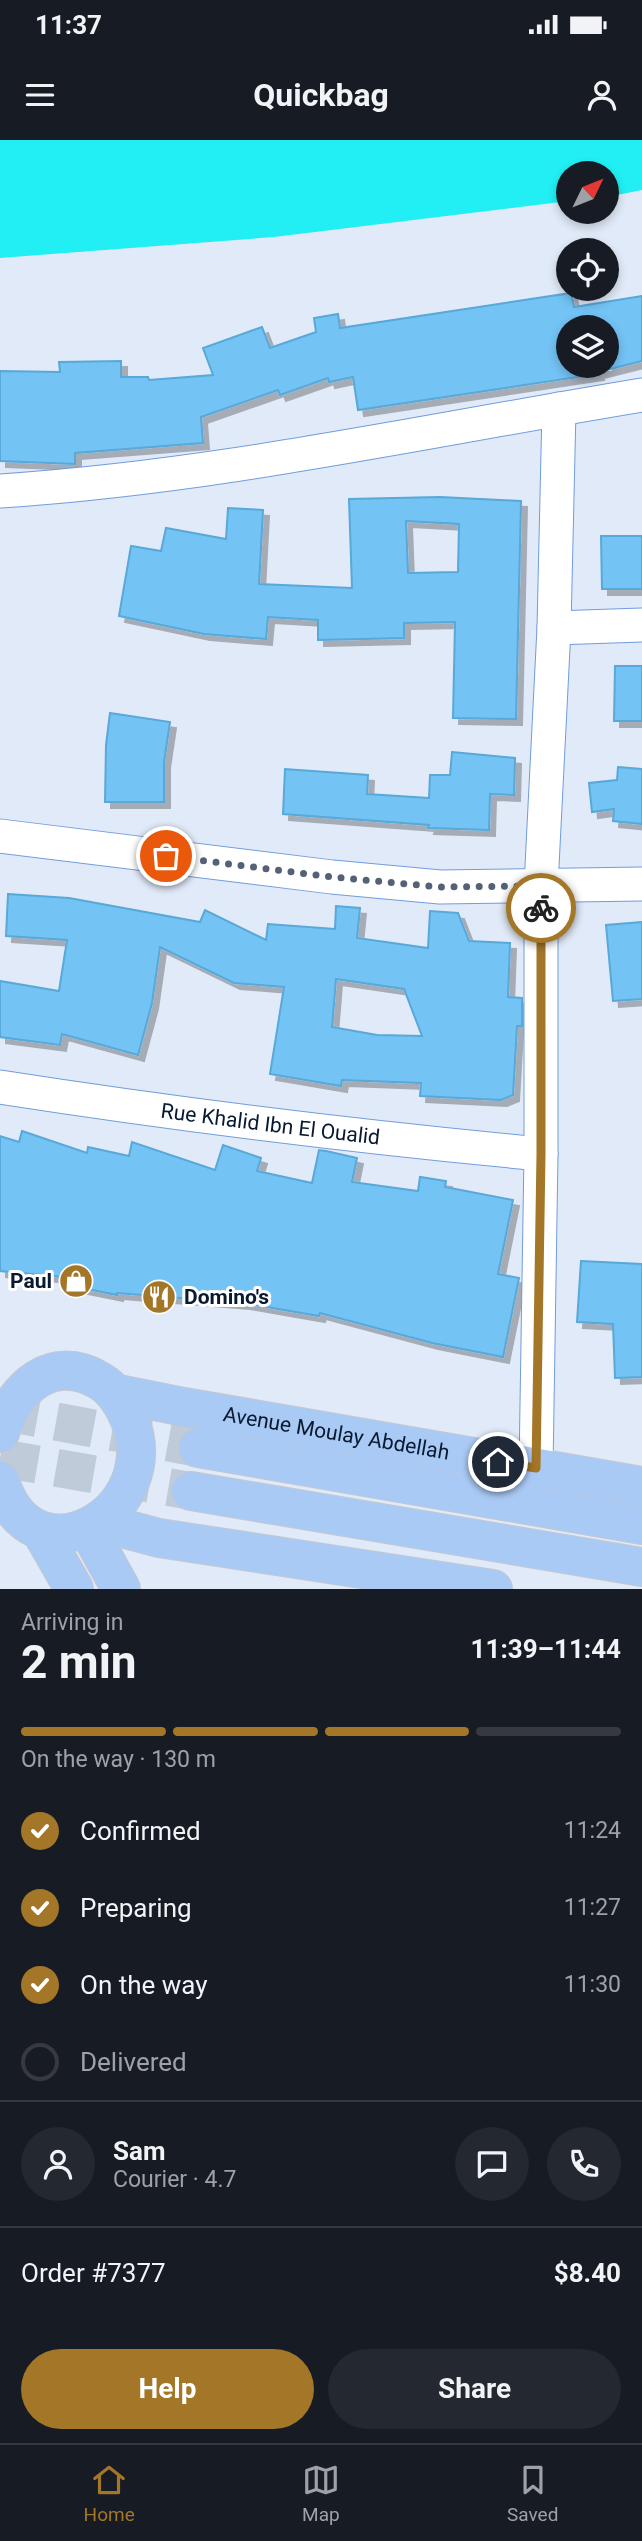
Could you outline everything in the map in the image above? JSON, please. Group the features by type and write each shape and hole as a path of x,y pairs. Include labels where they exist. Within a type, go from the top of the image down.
{"main road":[{"path":"0,1433 12,1405 16,1379 59,1371 87,1375 102,1382 124,1406 131,1424 135,1443 132,1477 119,1503 93,1526 65,1534 20,1519"},
{"name":"Avenue Moulay Abdellah","path":"114,1393 642,1486"},
{"name":"Avenue Moulay Abdellah","path":"198,1448 642,1525"},
{"path":"0,1481 9,1504 75,1589"},
{"path":"191,1491 642,1567"},
{"path":"93,1526 492,1589"},
{"path":"93,1526 121,1589"},
{"path":"304,1589 349,1568"}],"street":[{"path":"0,491 57,488 183,472 459,428 642,395"},
{"path":"536,1468 541,1154 541,886 554,628 559,409"},
{"path":"554,628 642,625"},
{"path":"0,836 332,877 440,887 642,884"},
{"name":"Rue Khalid Ibn El Oualid","path":"0,1087 165,1113 541,1154"}],"water":[{"path":"0,140 642,140 642,190 620,194 620,161 556,161 556,203 274,237 0,258"}],"building":[{"path":"556,295 556,301 573,301 574,307 642,296 642,361 619,367 619,315 556,315 556,378 571,378 358,410 353,377 329,382 328,378 280,395 278,390 201,417 203,443 75,453 75,464 0,461 0,371 60,372 59,362 121,361 121,377 148,377 149,380 213,375 203,348 262,327 270,348 316,332 314,318 338,314 340,328"},
{"path":"440,497 521,501 516,719 453,718 455,622 404,623 404,638 318,640 318,620 268,617 266,639 204,634 119,616 131,546 161,551 166,528 226,539 228,508 263,510 259,584 352,588 349,499","holes":["406,521 459,524 458,572 408,573"]},
{"path":"601,536 642,536 642,589 602,589"},
{"path":"615,666 642,666 642,721 614,721"},
{"path":"110,713 170,722 164,762 164,802 105,802 106,745"},
{"path":"452,752 515,758 514,795 490,794 489,830 428,828 429,825 283,814 285,769 368,775 367,794 429,798 430,775 450,775"},
{"path":"618,767 642,769 642,824 613,821 614,809 592,812 589,783 617,780"},
{"path":"8,894 69,898 200,922 205,910 266,940 268,924 335,929 336,906 360,908 357,938 428,948 430,911 458,913 469,941 510,943 508,997 522,998 522,1026 517,1026 513,1095 501,1100 420,1096 421,1083 342,1080 341,1086 270,1074 284,987 234,983 160,947 152,1003 138,1055 62,1034 60,1045 0,1037 0,981 59,991 67,940 6,936","holes":["336,979 404,989 422,1036 377,1035 332,1027"]},
{"path":"642,922 642,999 613,1001 606,925"},
{"path":"22,1131 87,1153 88,1147 129,1156 132,1142 215,1170 223,1145 261,1158 257,1171 312,1183 319,1150 357,1158 352,1182 418,1191 420,1177 446,1181 445,1187 513,1200 498,1274 519,1278 503,1357 432,1343 320,1313 319,1316 244,1303 117,1295 62,1284 63,1277 0,1271 0,1136 19,1142"},
{"path":"581,1261 642,1264 642,1377 615,1378 613,1324 577,1322"}],"tunnel":[{"path":"0,1411 198,1448"},
{"path":"0,1458 191,1491"}],"way so far":[{"path":"166,856 332,877 440,887 541,886 541,908"}],"place":[{"name":"Paul","path":"76,1281"},
{"name":"Domino's","path":"159,1297"}],"route":[{"path":"498,1462 536,1468 541,1154 541,908"}]}
